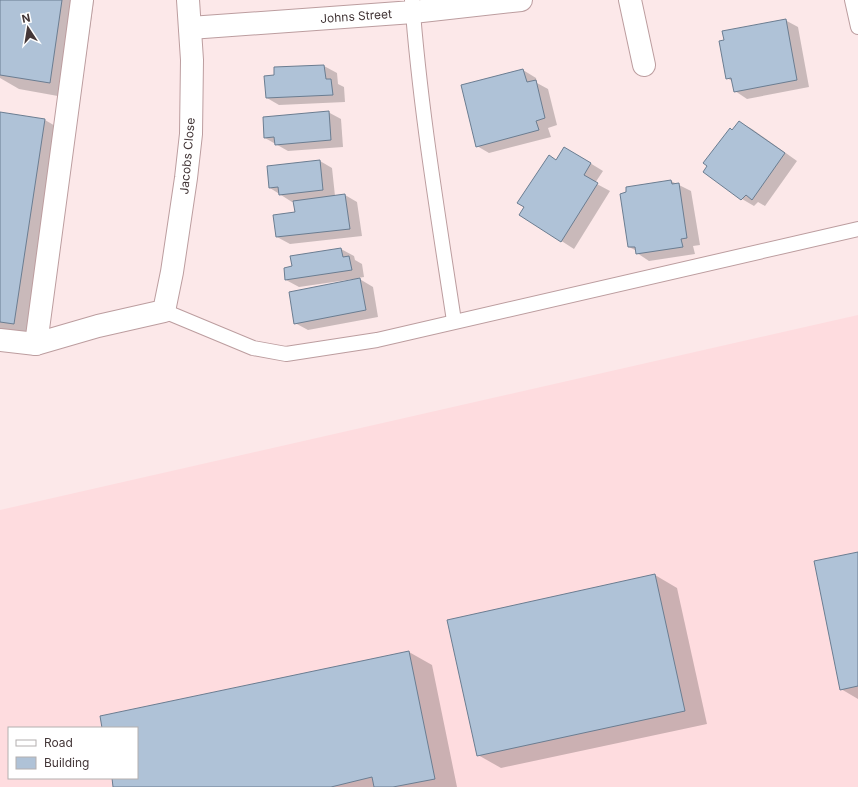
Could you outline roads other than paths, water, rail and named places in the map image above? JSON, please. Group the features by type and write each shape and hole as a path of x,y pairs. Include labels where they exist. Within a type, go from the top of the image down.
{"street":[{"path":"36,344 82,0"},
{"name":"Jacobs Close","path":"164,311 176,249 191,134 192,60 188,0"},
{"name":"Johns Street","path":"190,28 412,6 521,0"},
{"path":"630,0 644,65"},
{"path":"0,340 36,344 98,326 164,311"}],"lane":[{"path":"852,0 858,28"},
{"path":"412,6 432,177 454,321"},
{"path":"164,311 253,348 286,354 377,340 454,321 858,230"}]}
